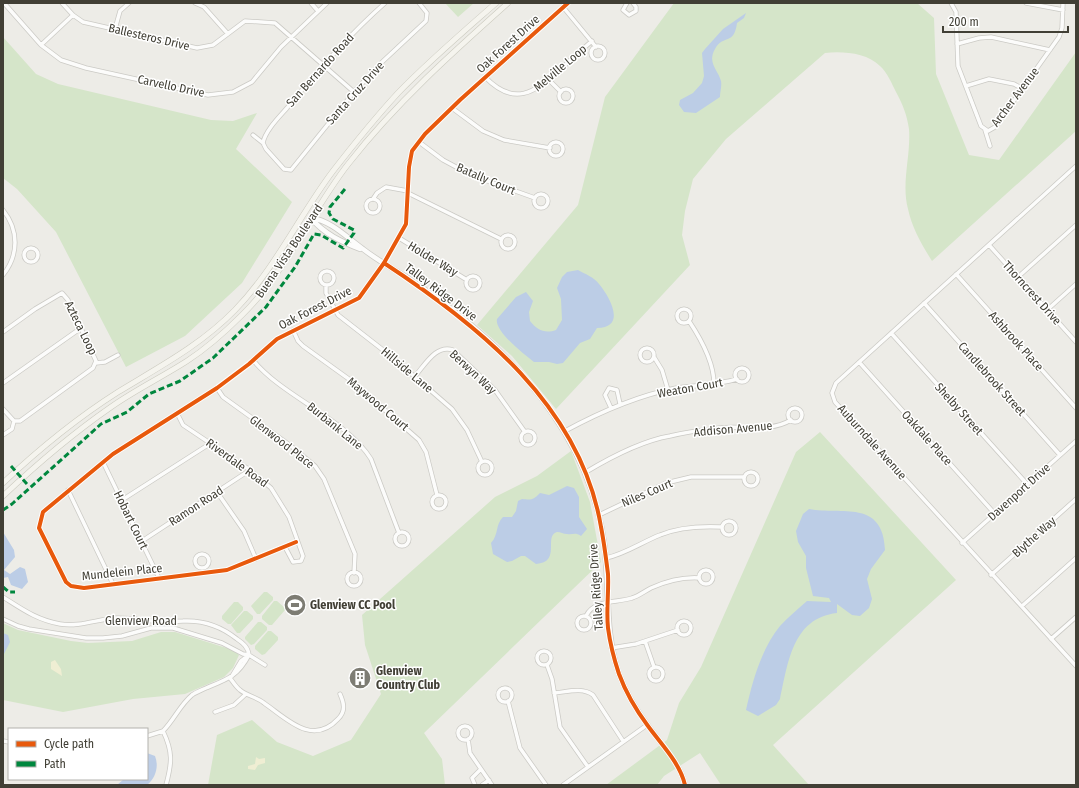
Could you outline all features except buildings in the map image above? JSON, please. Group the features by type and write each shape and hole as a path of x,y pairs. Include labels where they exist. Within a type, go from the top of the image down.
{"main road":[{"name":"Buena Vista Boulevard","path":"3,483 28,460 78,419 116,393 174,359 201,341 222,323 267,273 332,172 360,136 399,93 496,3"},
{"name":"Buena Vista Boulevard","path":"3,496 69,437 112,406 189,360 226,330 267,287 348,163 379,127 413,91 508,3"},
{"path":"304,214 311,218"}],"street":[{"name":"Carvello Drive","path":"4,3 41,45 54,56 70,64 192,92 215,94 240,90 252,82 292,37 327,3"},
{"name":"Ballesteros Drive","path":"62,3 73,15 83,22 197,48 213,45 242,23 254,20 275,22 354,92"},
{"path":"116,29 120,11 129,3"},
{"path":"195,3 204,7 228,34"},
{"path":"311,3 318,11"},
{"name":"San Bernardo Road","path":"263,143 281,115 323,66 353,33 385,3"},
{"name":"Santa Cruz Drive","path":"263,143 266,149 284,169 288,170 294,167 323,128 354,92 427,19 427,13 419,3"},
{"name":"Oak Forest Drive","path":"39,519 43,512 103,462 217,388 253,360 277,338 359,298 384,263 406,224 412,151 452,108 568,3"},
{"path":"625,3 624,12 631,15 635,13 637,9 633,3"},
{"path":"1026,3 1063,10"},
{"name":"Archer Avenue","path":"954,4 956,12 958,66 981,126 985,130 991,130 995,127 1023,89 1061,32 1064,3"},
{"name":"Melville Loop","path":"563,7 596,47"},
{"path":"41,45 73,15"},
{"path":"957,44 979,38 991,38 1050,50"},
{"name":"Melville Loop","path":"485,77 492,85 503,91 515,94 529,93 541,87 592,41"},
{"path":"966,86 989,79 1014,84 1023,89"},
{"path":"549,80 561,92"},
{"path":"452,108 483,131 504,140 550,148"},
{"path":"985,130 990,146"},
{"path":"253,135 263,143"},
{"name":"Batally Court","path":"419,142 443,160 471,175 535,198"},
{"name":"Auburndale Avenue","path":"1076,166 834,385 832,393 835,402 991,575 1022,606 1076,666"},
{"path":"374,199 377,193 386,187 408,192 502,239"},
{"path":"3,210 12,222 15,232 14,253 8,269 3,275"},
{"name":"Talley Ridge Drive","path":"311,218 318,227 340,241 364,250"},
{"name":"Talley Ridge Drive","path":"311,218 323,220 364,250 442,302 503,355 542,398 565,431 586,472 599,515 608,575 608,627 611,648 619,675 630,698 647,725 675,763 685,785"},
{"path":"1018,277 1076,225"},
{"name":"Holder Way","path":"399,238 467,280"},
{"name":"Thorncrest Drive","path":"989,245 1076,342"},
{"path":"14,253 24,254"},
{"name":"Ashbrook Place","path":"956,274 1076,408"},
{"path":"1047,310 1076,284"},
{"name":"Hillside Lane","path":"326,285 326,293 335,310 345,321 415,376 452,409 461,420 482,462"},
{"name":"Azteca Loop","path":"3,332 59,294 66,297 95,356 96,363 94,368 23,419 14,421 12,429 3,435"},
{"name":"Candlebrook Street","path":"924,303 1060,455"},
{"path":"689,321 700,338 706,353 714,377 714,384"},
{"path":"3,384 81,328"},
{"name":"Maywood Court","path":"293,330 298,341 303,346 353,382 419,440 426,452 438,495"},
{"name":"Shelby Street","path":"891,333 1027,484"},
{"name":"Berwyn Way","path":"415,376 435,352 447,348 453,350 495,390 525,432"},
{"name":"Azteca Loop","path":"96,363 105,362 118,355"},
{"path":"654,357 662,370 668,390"},
{"name":"Burbank Lane","path":"253,360 261,370 320,412 365,450 371,460 399,533"},
{"name":"Oakdale Place","path":"859,362 995,514"},
{"name":"Weaton Court","path":"565,431 620,404 668,390 714,384 736,379"},
{"name":"Glenwood Place","path":"217,388 223,397 315,466 324,479 355,554 354,573"},
{"path":"611,408 605,395 609,388 617,390 620,404"},
{"path":"3,409 14,421"},
{"name":"Riverdale Road","path":"177,413 183,425 250,470 271,488 281,502 288,517 296,542"},
{"name":"Addison Avenue","path":"586,472 613,455 669,436 721,428 771,427 782,425 791,420"},
{"name":"Davenport Drive","path":"962,543 1076,441"},
{"path":"122,500 211,443"},
{"name":"Hobart Court","path":"103,462 159,578"},
{"name":"Ramon Road","path":"142,541 250,470"},
{"name":"Niles Court","path":"599,515 666,483 691,477 744,477"},
{"path":"68,490 113,584"},
{"path":"217,492 244,531 256,559"},
{"name":"Blythe Way","path":"991,575 1076,499"},
{"name":"Mundelein Place","path":"39,519 39,528 66,582 72,586 84,588 227,570 296,542"},
{"path":"606,558 619,555 662,534 697,527 722,527"},
{"path":"285,547 290,560 298,563 303,556 296,542"},
{"path":"1022,606 1076,558"},
{"path":"202,574 203,568"},
{"path":"586,616 594,607 608,602 618,602 634,598 651,588 680,578 699,578"},
{"name":"Glenview Road","path":"3,597 42,620 61,624 73,625 116,618 206,623 221,628 229,633 248,649 249,654"},
{"path":"1051,639 1076,617"},
{"name":"Glenview Road","path":"3,619 29,629 86,638 122,636 151,628 173,628 222,643 244,654 249,654 265,666"},
{"path":"611,648 645,642 678,630"},
{"path":"645,642 654,667"},
{"path":"148,736 163,732 181,706 193,694 231,677 244,664 249,654"},
{"path":"231,677 241,661 249,654"},
{"path":"547,665 560,727 588,767"},
{"path":"231,677 240,690 262,701 292,724 310,731 324,728 338,719 343,712 344,703 340,694"},
{"path":"554,694 587,690 597,699 623,741"},
{"path":"216,712 234,705 246,694"},
{"path":"508,701 520,748 546,785"},
{"path":"563,785 647,725"},
{"path":"163,732 170,750 171,765 166,785"},
{"path":"468,739 470,753 492,785"},
{"path":"475,785 472,778 481,770"},
{"path":"482,785 489,780"}],"shaded area":[{"path":"445,3 474,3 458,17"},
{"path":"674,3 917,3 934,18 936,74 969,155 999,160 1076,52 1076,131 932,261 915,230 906,199 905,189 909,149 909,129 901,101 883,69 875,62 868,58 854,54 839,52 825,53 726,139 693,179 685,211 682,235 690,265 556,409 512,356 477,325 578,205 605,97"},
{"path":"3,37 36,74 58,84 211,120 233,121 257,113 236,149 292,202 242,283 185,336 126,367 56,232 17,189 3,178"},
{"path":"820,432 956,580 773,745 809,785 721,785 700,753 664,776 657,785 606,785 667,740 679,703 701,667 796,452"},
{"path":"571,451 590,502 601,562 424,733 442,759 445,785 208,785 217,735 252,720 277,742 313,756 351,740 381,694 365,645 362,615 495,497 537,476"},
{"path":"264,592 267,592 273,597 273,600 260,614 257,614 251,606"},
{"path":"274,601 277,601 285,608 285,610 272,625 269,625 262,619 262,616"},
{"path":"234,602 238,602 243,607 243,610 231,624 228,624 222,619 222,616"},
{"path":"244,611 247,611 253,616 253,619 240,633 237,633 231,625"},
{"path":"258,622 261,622 267,627 267,630 254,644 251,645 245,637"},
{"path":"3,623 18,630 88,643 132,641 161,632 175,632 233,650 239,655 233,668 224,677 185,694 133,699 63,712 3,700"},
{"path":"268,631 271,631 278,637 278,640 265,654 262,655 255,649 255,646"}],"sand":[{"path":"55,660 61,669 62,676 51,669 51,662"},
{"path":"256,757 259,759 265,758 265,763 258,765 255,770 248,769 248,766 255,764"}],"water":[{"path":"746,13 744,18 737,23 736,30 733,35 721,42 713,54 712,58 714,66 721,81 720,97 696,113 684,112 679,105 680,100 693,93 702,83 704,76 702,53 723,29"},
{"path":"578,270 595,279 608,296 613,311 614,318 612,323 606,327 597,328 590,339 580,343 563,363 557,364 549,362 534,362 505,336 497,324 497,319 516,297 526,292 533,301 529,312 530,321 535,327 542,330 548,332 556,330 562,320 561,299 557,288 562,277 567,272"},
{"path":"567,486 574,488 579,497 579,517 587,529 581,536 577,534 557,532 553,534 548,559 544,562 536,564 525,556 521,556 507,562 493,554 491,543 499,523 503,517 512,517 516,511 518,501 522,499 532,499 540,493 549,495"},
{"path":"809,509 847,511 869,516 877,523 883,534 885,550 871,569 867,579 872,599 869,608 860,616 852,615 837,604 837,613 822,617 810,624 801,633 795,645 786,672 780,699 776,705 758,716 746,710 758,666 773,635 793,613 807,601 831,602 829,598 813,596 806,568 806,556 798,542 796,531 803,514"},
{"path":"3,532 14,550 15,557 4,570 10,574 20,567 25,569 28,582 22,589 11,585 8,577 3,578"},
{"path":"3,633 8,635 10,642 3,656"},
{"path":"148,753 155,756 157,764 156,772 153,779 147,785 117,785 123,780 148,780"}],"marked path":[{"path":"3,510 12,504 101,424 127,412 149,394 180,381 213,358 266,307 295,267 314,234 321,235 343,248 354,233 354,230 333,219 329,213 330,207 345,189"},
{"path":"11,466 27,484"},
{"path":"3,587 9,592 15,592"}],"cycle path":[{"path":"296,542 227,570 84,588 71,586 66,582 39,528 43,512 113,454 217,388 249,364 277,339 359,298 384,263 406,224 409,167 412,151 425,134 460,100 568,3"},
{"path":"384,263 456,314 490,343 521,374 549,407 572,444 590,484 601,527 608,574 608,628 612,651 619,674 635,708 675,761 683,777 685,785"}],"place":[{"name":"Glenview CC Pool","path":"295,605"},
{"name":"Glenview Country Club","path":"360,678"}]}
